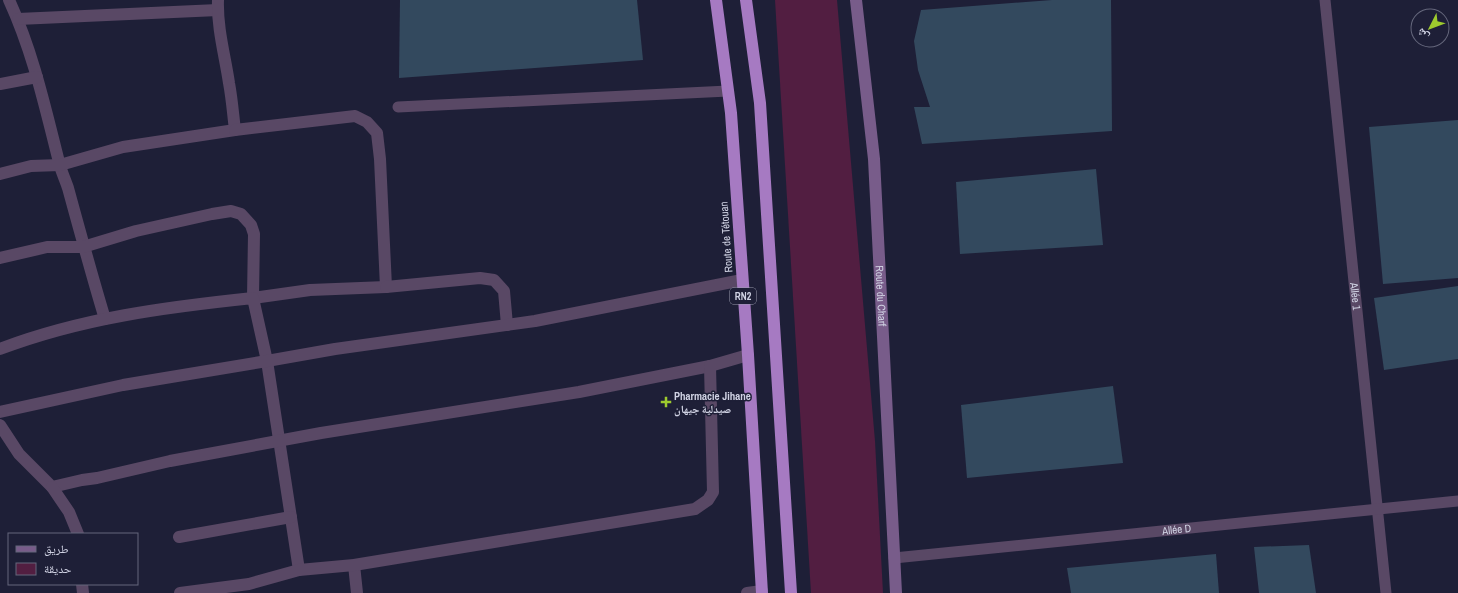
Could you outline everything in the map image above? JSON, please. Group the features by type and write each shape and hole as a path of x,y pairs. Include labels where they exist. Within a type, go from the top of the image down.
{"highway":[{"name":"Route de Tétouan","path":"716,0 731,113 748,355 762,592"},
{"name":"RN2","path":"746,0 760,102 791,593"}],"street":[{"path":"9,0 18,19 37,77 83,247 105,319"},
{"name":"Route du Charf","path":"856,0 874,159 896,593"},
{"path":"18,19 218,5 235,130"},
{"path":"0,84 37,77"},
{"path":"0,174 31,166 60,165 123,147 235,130 355,116 367,122 377,133 380,159 386,287"},
{"path":"0,258 47,247 83,247 136,231 204,215 231,211 241,214 247,220 251,225 254,234 253,298 268,361 299,570"},
{"path":"0,348 29,338 90,322 192,305 310,290 386,287 480,278 494,280 504,291 507,326"},
{"path":"0,412 124,385 335,349 507,326 742,280"},
{"path":"52,487 170,461 280,442 321,433 579,392 710,366 748,355"},
{"path":"180,593 249,584 299,570 354,565 694,509 708,500 714,492 710,366"},
{"path":"0,425 19,454 52,487 69,512 78,533"},
{"path":"179,537 290,517"},
{"path":"354,565 357,593"},
{"path":"747,593 762,592"}],"lane":[{"name":"Allée 1","path":"1325,0 1386,593"},
{"path":"398,107 728,91"},
{"name":"Allée D","path":"894,558 1015,544 1458,501"}],"green space":[{"path":"775,0 837,0 875,441 883,593 811,593"}],"building":[{"path":"400,0 637,0 643,60 399,78"},
{"path":"1052,0 1111,0 1112,131 922,144 914,107 930,107 918,70 914,41 921,10"},
{"path":"1458,120 1458,278 1383,284 1369,127"},
{"path":"1096,169 1103,245 960,254 956,182"},
{"path":"1458,286 1458,359 1384,370 1374,298"},
{"path":"1113,386 1123,463 967,478 961,405"},
{"path":"1309,545 1316,593 1259,593 1254,547"},
{"path":"1216,554 1219,593 1071,593 1067,568"}],"place":[{"name":"Pharmacie Jihane صيدلية جيهان","path":"666,402"}]}
